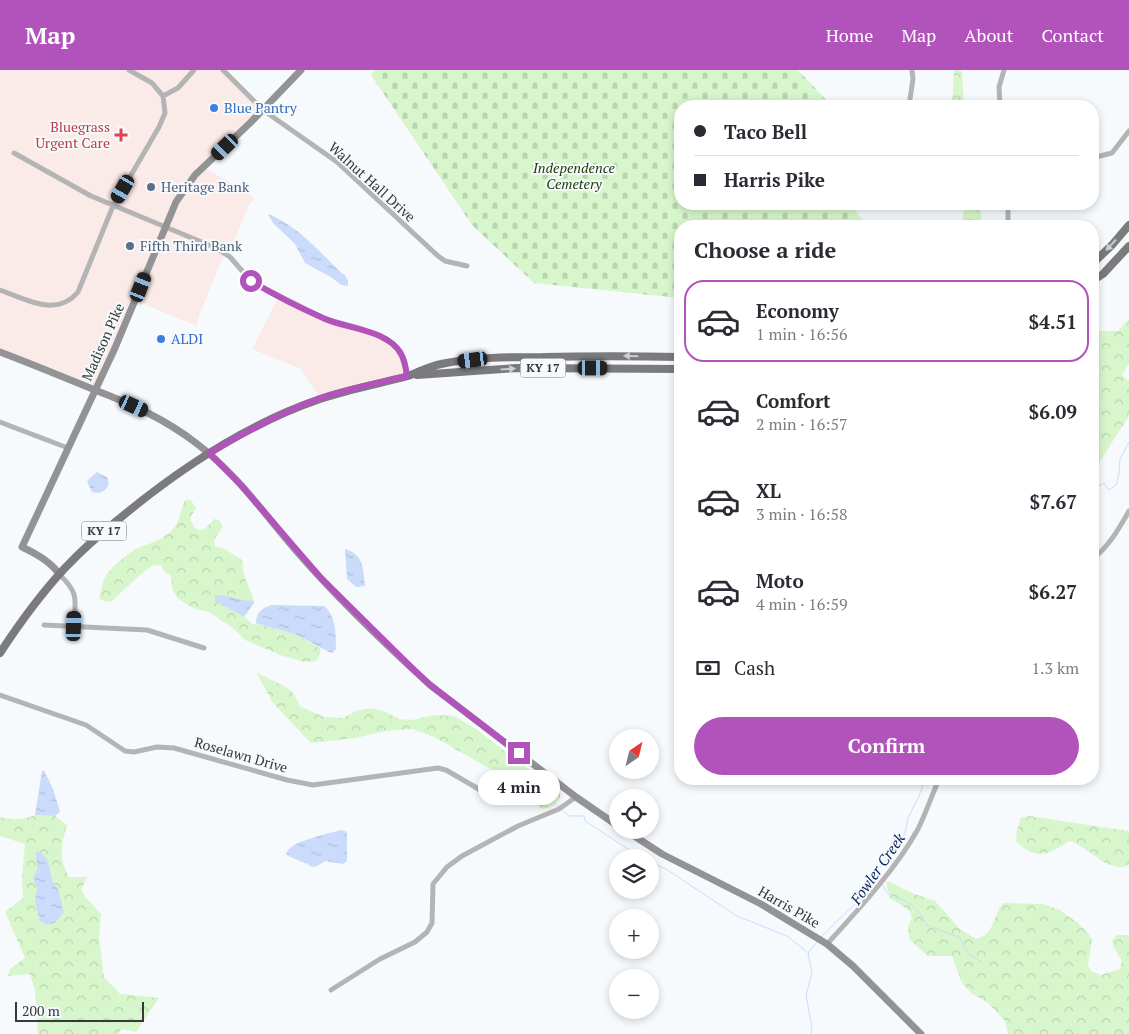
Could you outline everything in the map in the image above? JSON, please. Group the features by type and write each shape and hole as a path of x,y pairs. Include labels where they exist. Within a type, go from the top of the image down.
{"main road":[{"name":"Madison Pike","path":"59,574 55,568 33,552 22,547 96,390 136,300 176,202 188,184 301,70"},
{"path":"1099,257 1129,225"},
{"path":"1099,276 1129,246"},
{"path":"0,352 152,414 195,442 209,453 241,485 321,578 414,670 576,797 609,820"},
{"name":"KY 17","path":"0,653 59,574 98,537 140,501 209,453 268,421 338,393 407,376 440,364 505,357 674,356"},
{"name":"KY 17","path":"407,376 516,368 674,369"},
{"name":"Harris Pike","path":"639,839 662,854 775,912 827,944 853,966 921,1034"}],"street":[{"path":"0,290 44,306 60,305 78,292 113,206 163,119 165,106 163,96 152,83 129,70"},
{"path":"163,96 178,88 194,70"},
{"name":"Walnut Hall Drive","path":"223,70 263,110 337,162 438,256 445,261 467,266"},
{"path":"910,100 913,79 912,70"},
{"path":"1000,100 999,87 1004,70"},
{"path":"1099,156 1112,153 1129,131"},
{"path":"14,153 82,192 225,253 251,281 324,319 362,329 381,337 393,344 401,352 407,376"},
{"path":"1008,210 1008,219"},
{"path":"0,422 68,448"},
{"path":"1099,554 1111,539 1129,510"},
{"path":"59,574 74,591 74,626"},
{"path":"44,626 147,630 204,648"},
{"name":"Roselawn Drive","path":"0,695 86,725 120,748 130,752 162,747 174,748 287,780 313,785 438,768 454,774 482,791"},
{"path":"827,944 881,882 910,841 936,785"},
{"path":"331,990 380,960 415,942 427,932 432,923 433,884 447,867 462,856 518,826 559,809 576,797"}],"shaded area":[{"path":"0,70 223,70 263,110 204,167 255,198 248,207 233,244 221,261 199,316 197,326 136,301 96,390 0,352"},
{"path":"279,296 325,319 381,337 401,352 407,376 320,399 301,369 252,349"}],"green space":[{"name":"Independence Cemetery","path":"375,70 798,70 826,100 674,100 674,210 855,210 863,220 674,220 674,297 534,283 472,225 371,75"},
{"path":"954,70 960,70 962,72 964,100 952,100"},
{"path":"964,210 981,210 981,220 962,220"},
{"path":"1129,319 1129,363 1122,375 1129,381 1129,416 1099,463 1099,331 1118,331"},
{"path":"185,500 191,500 196,508 190,518 194,527 199,530 205,529 214,519 219,520 223,526 214,540 215,546 225,549 243,561 245,576 254,601 232,597 215,601 244,617 254,625 256,623 297,635 321,649 316,661 304,662 280,655 245,640 234,629 209,612 195,609 178,599 173,591 171,576 164,571 161,565 152,566 141,574 112,601 105,602 99,598 104,579 121,560 132,552 166,535 173,529 178,522"},
{"path":"256,672 288,688 301,707 324,717 343,718 356,711 371,708 386,712 399,719 412,720 434,715 454,716 476,729 560,793 560,798 553,806 543,809 531,802 533,788 517,773 499,774 434,737 413,729 385,731 356,738 311,743 273,703"},
{"path":"35,815 55,816 67,825 62,845 63,863 69,877 87,877 81,890 101,914 99,937 104,977 120,994 159,998 136,1032 121,1029 119,1034 38,1034 35,990 30,974 8,976 10,969 25,958 5,912 23,898 22,878 25,844 0,836 0,817 18,819"},
{"path":"1029,816 1129,831 1129,865 1121,867 1106,863 1069,841 1055,850 1042,854 1029,851 1016,841 1021,818"},
{"path":"888,881 912,893 935,901 960,929 976,939 982,937 990,929 1003,903 1043,904 1060,910 1088,933 1092,940 1088,965 1091,971 1101,975 1120,969 1122,961 1114,948 1112,940 1117,935 1129,935 1129,1034 1008,1034 1005,1021 988,1003 971,993 962,983 952,956 928,956 909,939 908,925 912,918 910,911 890,898 886,883"}],"water":[{"path":"268,214 290,226 310,242 346,277 348,286 341,285 331,277 305,263 295,244 273,223"},
{"path":"97,472 107,477 109,484 105,490 99,493 92,492 87,481"},
{"path":"345,549 356,555 359,559 363,568 365,586 356,587 347,579"},
{"path":"215,595 254,601 254,603 244,617 215,601"},
{"path":"272,605 324,606 333,620 336,649 332,653 297,635 256,623 257,616 261,611"},
{"path":"44,770 53,789 60,812 55,816 35,815 42,771"},
{"path":"341,830 347,832 347,861 343,864 325,861 312,867 286,854 294,845"},
{"path":"36,851 43,854 48,861 52,880 58,889 64,912 55,923 47,925 40,921 35,902 37,888 33,878 37,870"}],"waterway":[{"name":"Fowler Creek","path":"1099,486 1104,483 1109,490 1116,485 1120,459 1129,442"},
{"name":"Fowler Creek","path":"821,937 859,900 874,875 904,837 908,818 923,785"},
{"path":"541,791 559,807"},
{"path":"562,810 569,816 584,816 585,821 628,849"},
{"path":"659,866 737,916 787,936 807,952"},
{"path":"874,875 880,881"},
{"path":"882,884 888,894 912,905 920,913 927,925 960,938 968,953 983,963"},
{"name":"Fowler Creek","path":"811,1034 812,1028 806,995 812,973 808,953 817,942"}],"place":[{"name":"Blue Pantry","path":"214,108"},
{"name":"Bluegrass Urgent Care","path":"121,135"},
{"name":"Heritage Bank","path":"151,187"},
{"name":"Fifth Third Bank","path":"130,246"},
{"name":"ALDI","path":"161,339"}],"route":[{"path":"251,281 324,319 362,329 393,344 401,352 407,376 320,399 268,421 209,453 241,485 298,553 354,612 430,685 519,753"}]}
